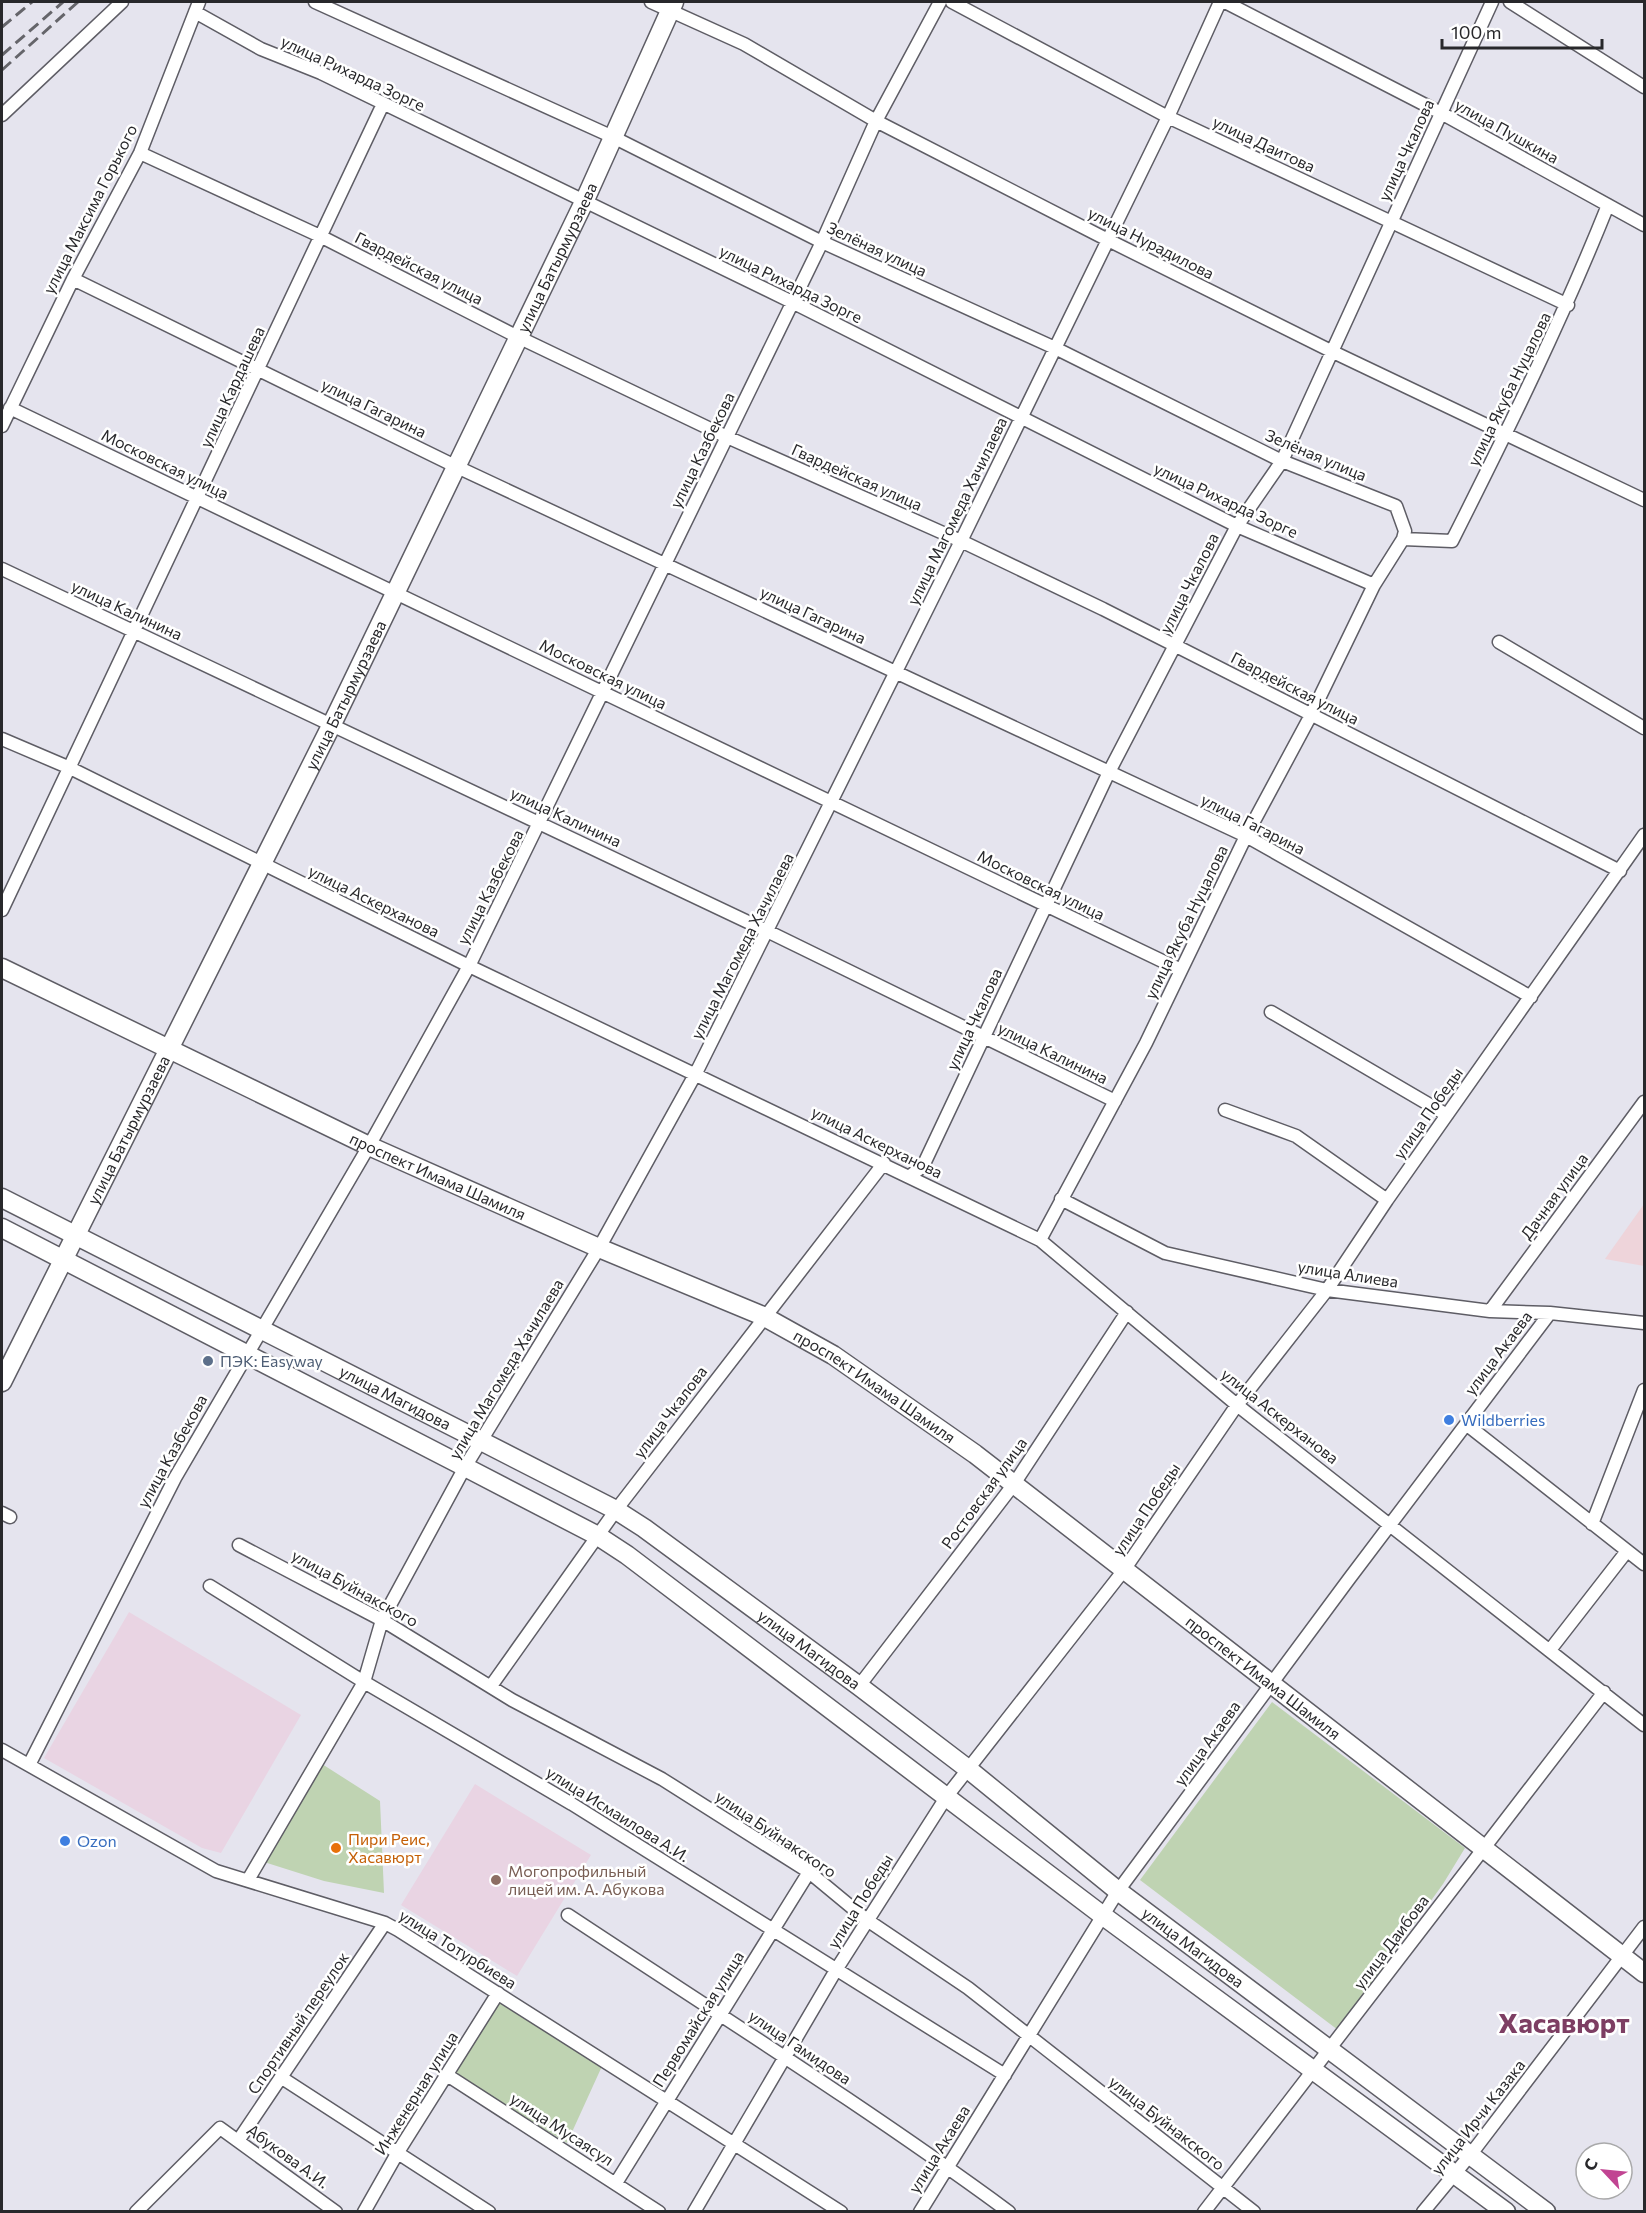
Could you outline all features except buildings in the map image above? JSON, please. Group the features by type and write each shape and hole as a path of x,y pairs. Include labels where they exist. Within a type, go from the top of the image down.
{"main road":[{"name":"улица Батырмурзаева","path":"2,1382 332,724 584,202 672,6"},
{"name":"проспект Имама Шамиля","path":"2,968 169,1051 369,1146 763,1317 832,1355 1014,1484 1644,1973"},
{"name":"улица Магидова","path":"2,1198 616,1510 644,1528 860,1686 968,1769 1118,1891 1546,2211"},
{"name":"улица Магидова","path":"2,1228 598,1536 627,1555 1102,1915 1506,2211"}],"street":[{"path":"2,115 122,2"},
{"name":"Зелёная улица","path":"315,2 613,137 822,242 1055,348 1282,461 1396,506 1405,531 1403,539"},
{"name":"улица Нурадилова","path":"651,2 672,6 744,44 876,121 1108,240 1331,351 1644,500"},
{"name":"улица Казбекова","path":"29,1765 175,1478 260,1328 369,1146 469,966 822,242 876,121 940,2"},
{"name":"улица Даитова","path":"952,2 1168,117 1568,305"},
{"name":"улица Магомеда Хачилаева","path":"248,1880 364,1682 382,1620 465,1467 600,1248 696,1073 769,932 897,672 1222,2"},
{"name":"улица Пушкина","path":"1222,2 1441,113 1644,225"},
{"name":"улица Чкалова","path":"910,1176 923,1166 1109,772 1175,645 1237,526 1282,461 1492,2"},
{"path":"1510,2 1644,87"},
{"name":"улица Рихарда Зорге","path":"197,7 261,49 321,74 792,302 1237,526 1374,585"},
{"name":"улица Максима Горького","path":"2,426 73,279 140,153 197,7"},
{"name":"улица Кардашева","path":"2,910 383,104"},
{"name":"Гвардейская улица","path":"140,153 320,236 518,337 727,437 961,541 1175,645 1620,872"},
{"name":"улица Якуба Нуцалова","path":"1040,1240 1115,1101 1246,836 1311,715 1374,585 1403,539 1452,541 1568,305 1608,205"},
{"name":"улица Гагарина","path":"73,279 455,466 1246,836 1531,997"},
{"name":"Московская улица","path":"10,408 1181,970"},
{"name":"улица Калинина","path":"2,568 769,932 1115,1101"},
{"path":"1499,642 1644,728"},
{"name":"улица Аскерханова","path":"2,739 70,768 469,966 1040,1240 1237,1405 1644,1725"},
{"name":"улица Победы","path":"694,2211 836,1970 947,1796 1124,1570 1237,1405 1327,1290 1387,1200 1644,836"},
{"path":"1271,1012 1447,1115"},
{"name":"Дачная улица","path":"1490,1311 1644,1102"},
{"path":"1225,1110 1296,1136 1387,1200"},
{"name":"улица Чкалова","path":"491,1686 616,1510 763,1317 884,1164"},
{"name":"улица Алиева","path":"1061,1199 1166,1253 1327,1290 1490,1311 1550,1313 1644,1323"},
{"name":"Ростовская улица","path":"860,1686 1014,1484 1127,1312"},
{"name":"улица Акаева","path":"920,2211 1118,1891 1271,1683 1550,1313"},
{"path":"1592,1524 1644,1389"},
{"path":"1466,1424 1644,1564"},
{"name":"улица Буйнакского","path":"239,1545 382,1620 491,1686 662,1779 809,1872 867,1920 968,1988 1254,2211"},
{"path":"1550,1650 1627,1551"},
{"name":"улица Исмаилова А.И.","path":"210,1586 364,1682 572,1804 1005,2075"},
{"name":"улица Даибова","path":"1204,2211 1316,2070 1604,1692"},
{"name":"улица Тотурбиева","path":"2,1750 216,1871 385,1923 841,2211"},
{"name":"Первомайская улица","path":"616,2183 809,1872"},
{"name":"улица Гамидова","path":"568,1915 721,2014 948,2167 1009,2211"},
{"name":"Спортивный переулок","path":"238,2140 385,1923"},
{"name":"улица Ирчи Казака","path":"1423,2211 1471,2154 1644,1927"},
{"name":"Инженерная улица","path":"364,2211 398,2152 498,1993"},
{"name":"улица Мусаясул","path":"447,2075 659,2211"},
{"path":"282,2078 489,2211"},
{"name":"Абукова А.И.","path":"136,2211 220,2128 336,2211"}],"shaded area":[{"path":"1644,1204 1644,1266 1605,1259"},
{"path":"129,1612 301,1715 221,1853 202,1848 44,1758"},
{"name":"Могопрофильный лицей им. А. Абукова","path":"475,1784 591,1855 517,1976 401,1905"}],"green space":[{"path":"1272,1702 1465,1848 1443,1884 1338,2030 1140,1880"},
{"path":"322,1764 380,1801 384,1893 324,1881 264,1862"},
{"path":"500,2000 603,2064 567,2143 453,2074"}],"railway":[{"path":"2,27 32,2"},
{"path":"2,55 63,2"},
{"path":"2,70 78,2"}],"place":[{"name":"ПЭК: Easyway","path":"208,1361"},
{"name":"Wildberries","path":"1449,1420"},
{"name":"Ozon","path":"65,1841"},
{"name":"Пири Реис, Хасавюрт","path":"336,1848"},
{"name":"Могопрофильный лицей им. А. Абукова","path":"496,1880"}],"district":[{"name":"Хасавюрт","path":"1564,2023"}]}
